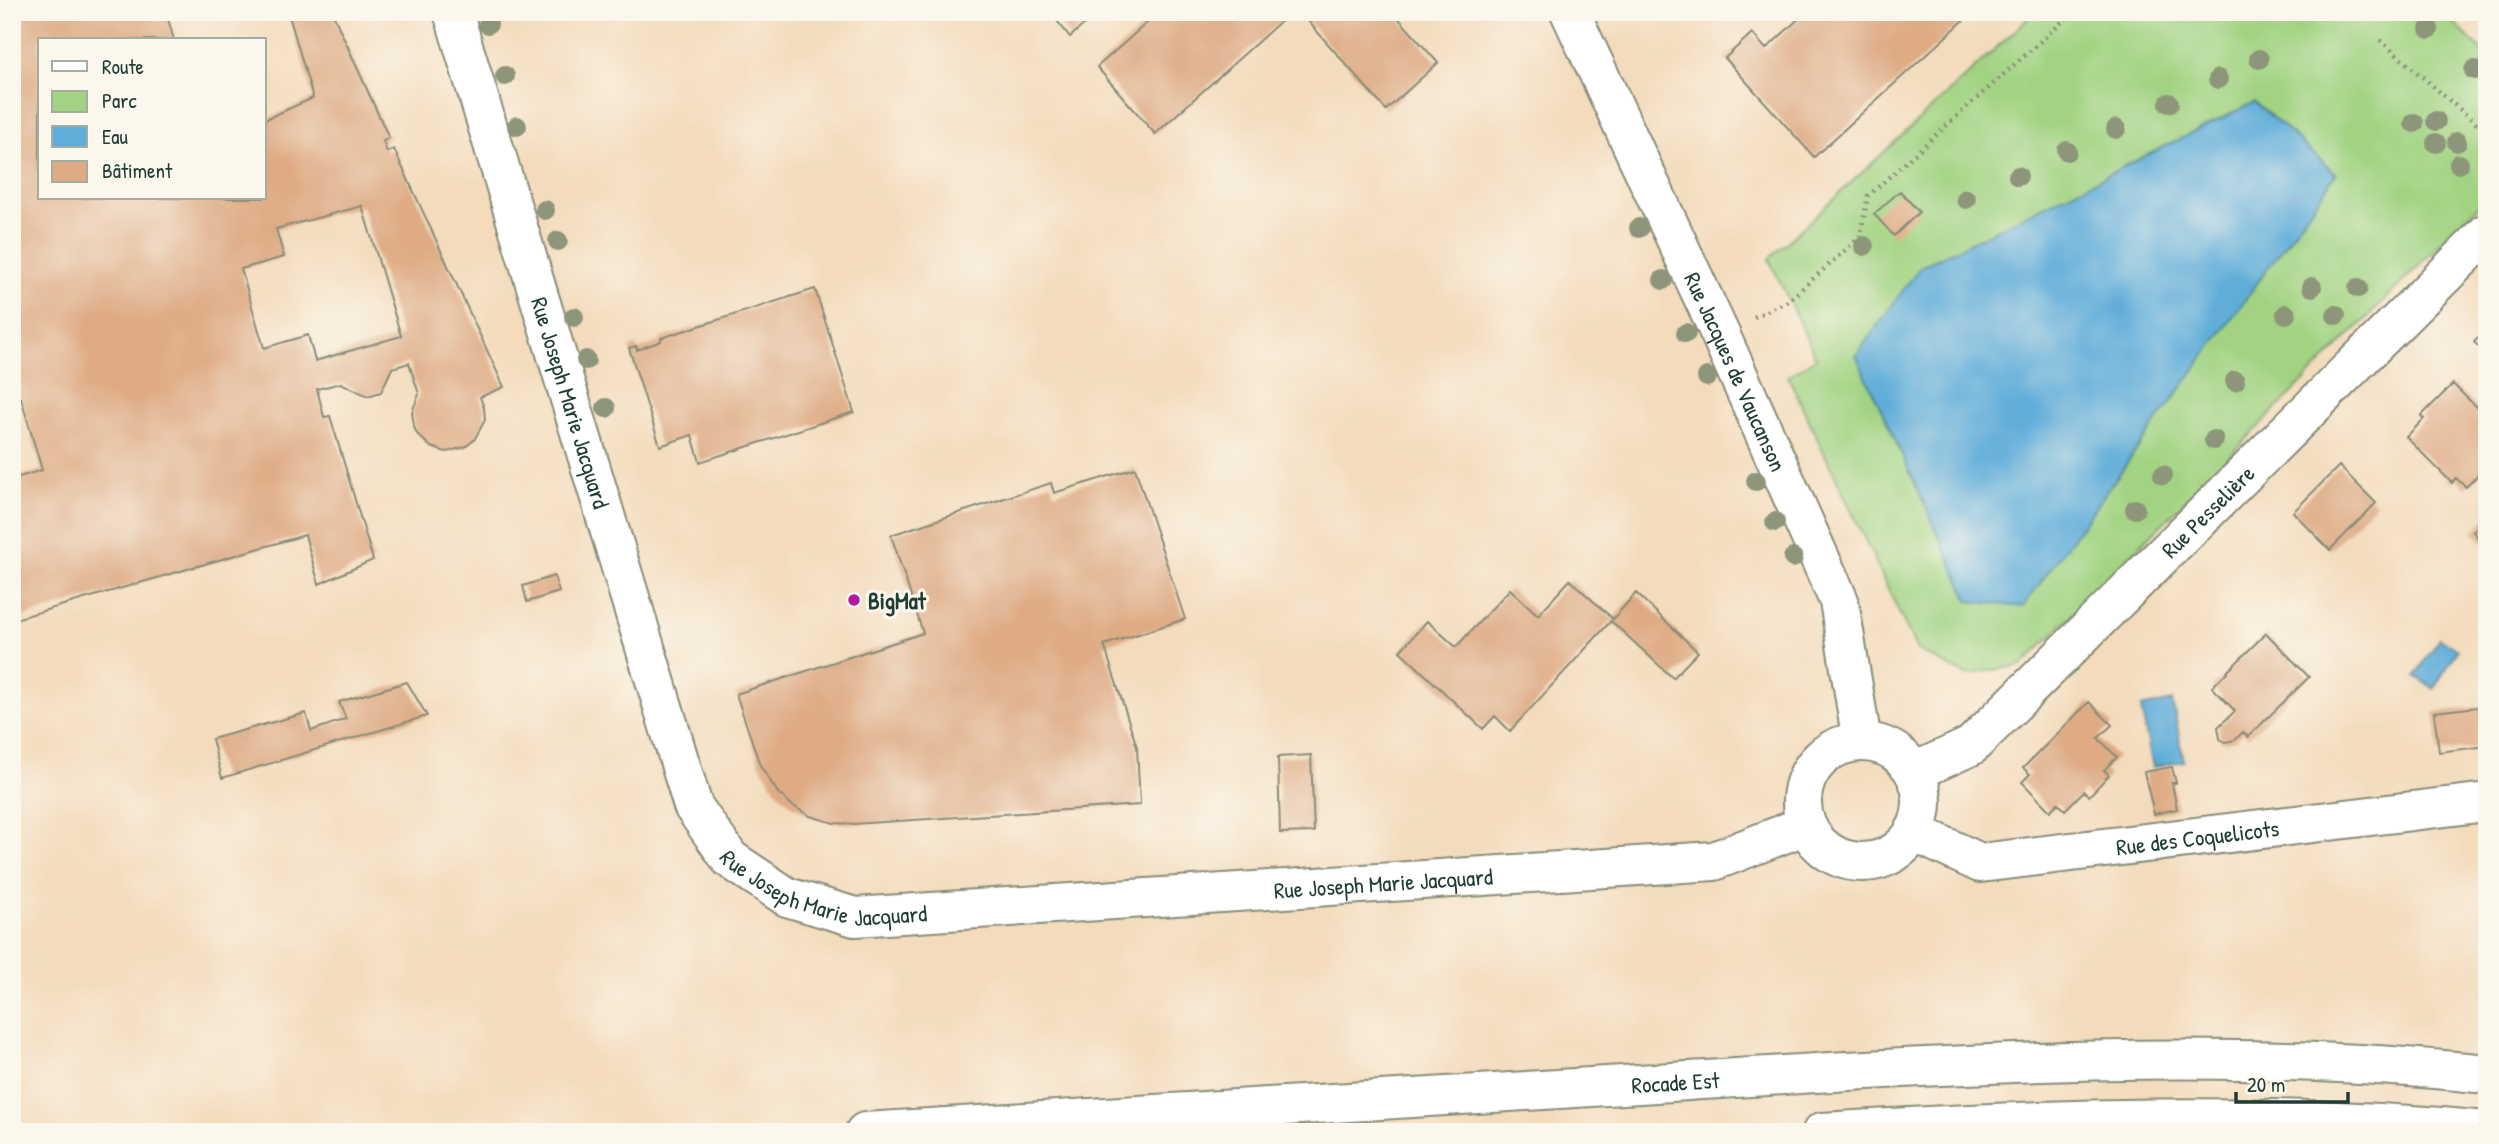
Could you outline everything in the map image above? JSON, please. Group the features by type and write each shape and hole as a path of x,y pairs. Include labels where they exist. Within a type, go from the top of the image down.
{"main road":[{"name":"Rue Joseph Marie Jacquard","path":"453,12 693,806 730,859 787,897 855,917 1714,861 1806,825"},
{"name":"Rue Jacques de Vaucanson","path":"1570,12 1720,334 1839,601 1862,742"},
{"name":"Rue Pesselière","path":"1914,772 1971,746 2487,233"},
{"path":"1862,742 1892,750 1905,760 1914,772 1921,792 1921,813 1914,832 1902,847 1886,858 1867,863 1849,861 1830,854 1815,842 1806,825 1801,806 1803,786 1811,769 1825,754 1842,745 1862,742"},
{"name":"Rue des Coquelicots","path":"1914,832 1980,863 2487,802"},
{"name":"Rocade Est","path":"865,1132 1952,1064 2194,1059 2424,1068 2487,1074"},
{"path":"1822,1132 1970,1123 2202,1117 2487,1130"}],"path":[{"path":"1720,334 1788,301 1860,237 1868,196 2071,14 2069,12"},
{"path":"2379,40 2487,133"}],"green space":[{"path":"2035,12 2443,12 2487,56 2487,197 2022,665 1966,675 1917,650 1788,376 1816,358 1769,259"}],"water":[{"path":"2255,102 2336,174 2023,607 1969,601 1856,355 1920,267"},
{"path":"2440,638 2458,650 2434,688 2415,676"},
{"path":"2172,701 2184,761 2153,767 2141,708"}],"building":[{"path":"12,12 166,12 173,38 38,38 38,200 266,200 266,119 313,98 288,12 332,12 389,138 383,141 387,152 394,149 504,387 480,397 485,420 474,440 465,447 446,452 431,447 417,434 414,427 412,412 419,394 409,363 392,368 381,392 368,396 341,383 317,389 324,417 330,416 373,560 319,584 305,535 12,620 12,479 42,470 21,398 12,401","holes":["362,206 401,336 315,361 308,335 264,348 241,269 284,257 276,229"]},
{"path":"1050,12 1098,12 1070,37"},
{"path":"1159,12 1291,12 1155,134 1097,67"},
{"path":"1300,12 1393,12 1438,63 1386,110"},
{"path":"1806,12 1973,12 1814,157 1725,58 1752,33 1766,49"},
{"path":"1900,191 1919,212 1894,236 1874,214"},
{"path":"815,289 854,412 700,462 692,435 660,446 629,348 636,346 637,350 661,341 661,338"},
{"path":"2487,330 2487,355 2474,342"},
{"path":"2453,384 2487,418 2487,466 2466,487 2456,478 2452,483 2406,437 2424,419 2421,416"},
{"path":"2339,466 2376,503 2330,550 2293,512"},
{"path":"1135,468 1185,619 1104,645 1137,747 1140,805 853,824 834,823 810,816 778,793 760,765 736,694 923,633 891,535 1051,483 1054,493"},
{"path":"2487,517 2487,546 2473,532"},
{"path":"554,576 559,592 527,602 523,586"},
{"path":"1570,580 1613,619 1636,593 1698,652 1673,678 1611,621 1510,731 1495,716 1483,729 1400,651 1427,621 1456,647 1510,589 1538,615"},
{"path":"2266,633 2309,677 2248,737 2243,732 2235,740 2225,742 2220,739 2218,727 2235,711 2212,687"},
{"path":"407,682 427,716 222,778 212,739 306,713 311,731 346,719 339,702"},
{"path":"2089,702 2112,725 2098,738 2117,757 2104,770 2109,775 2089,796 2084,791 2065,810 2058,803 2050,811 2022,782 2030,774 2023,768"},
{"path":"2487,706 2487,746 2439,752 2434,712"},
{"path":"1311,755 1314,832 1280,833 1278,757"},
{"path":"2172,767 2177,809 2154,814 2144,772"}],"place":[{"name":"BigMat","path":"854,600"}]}
